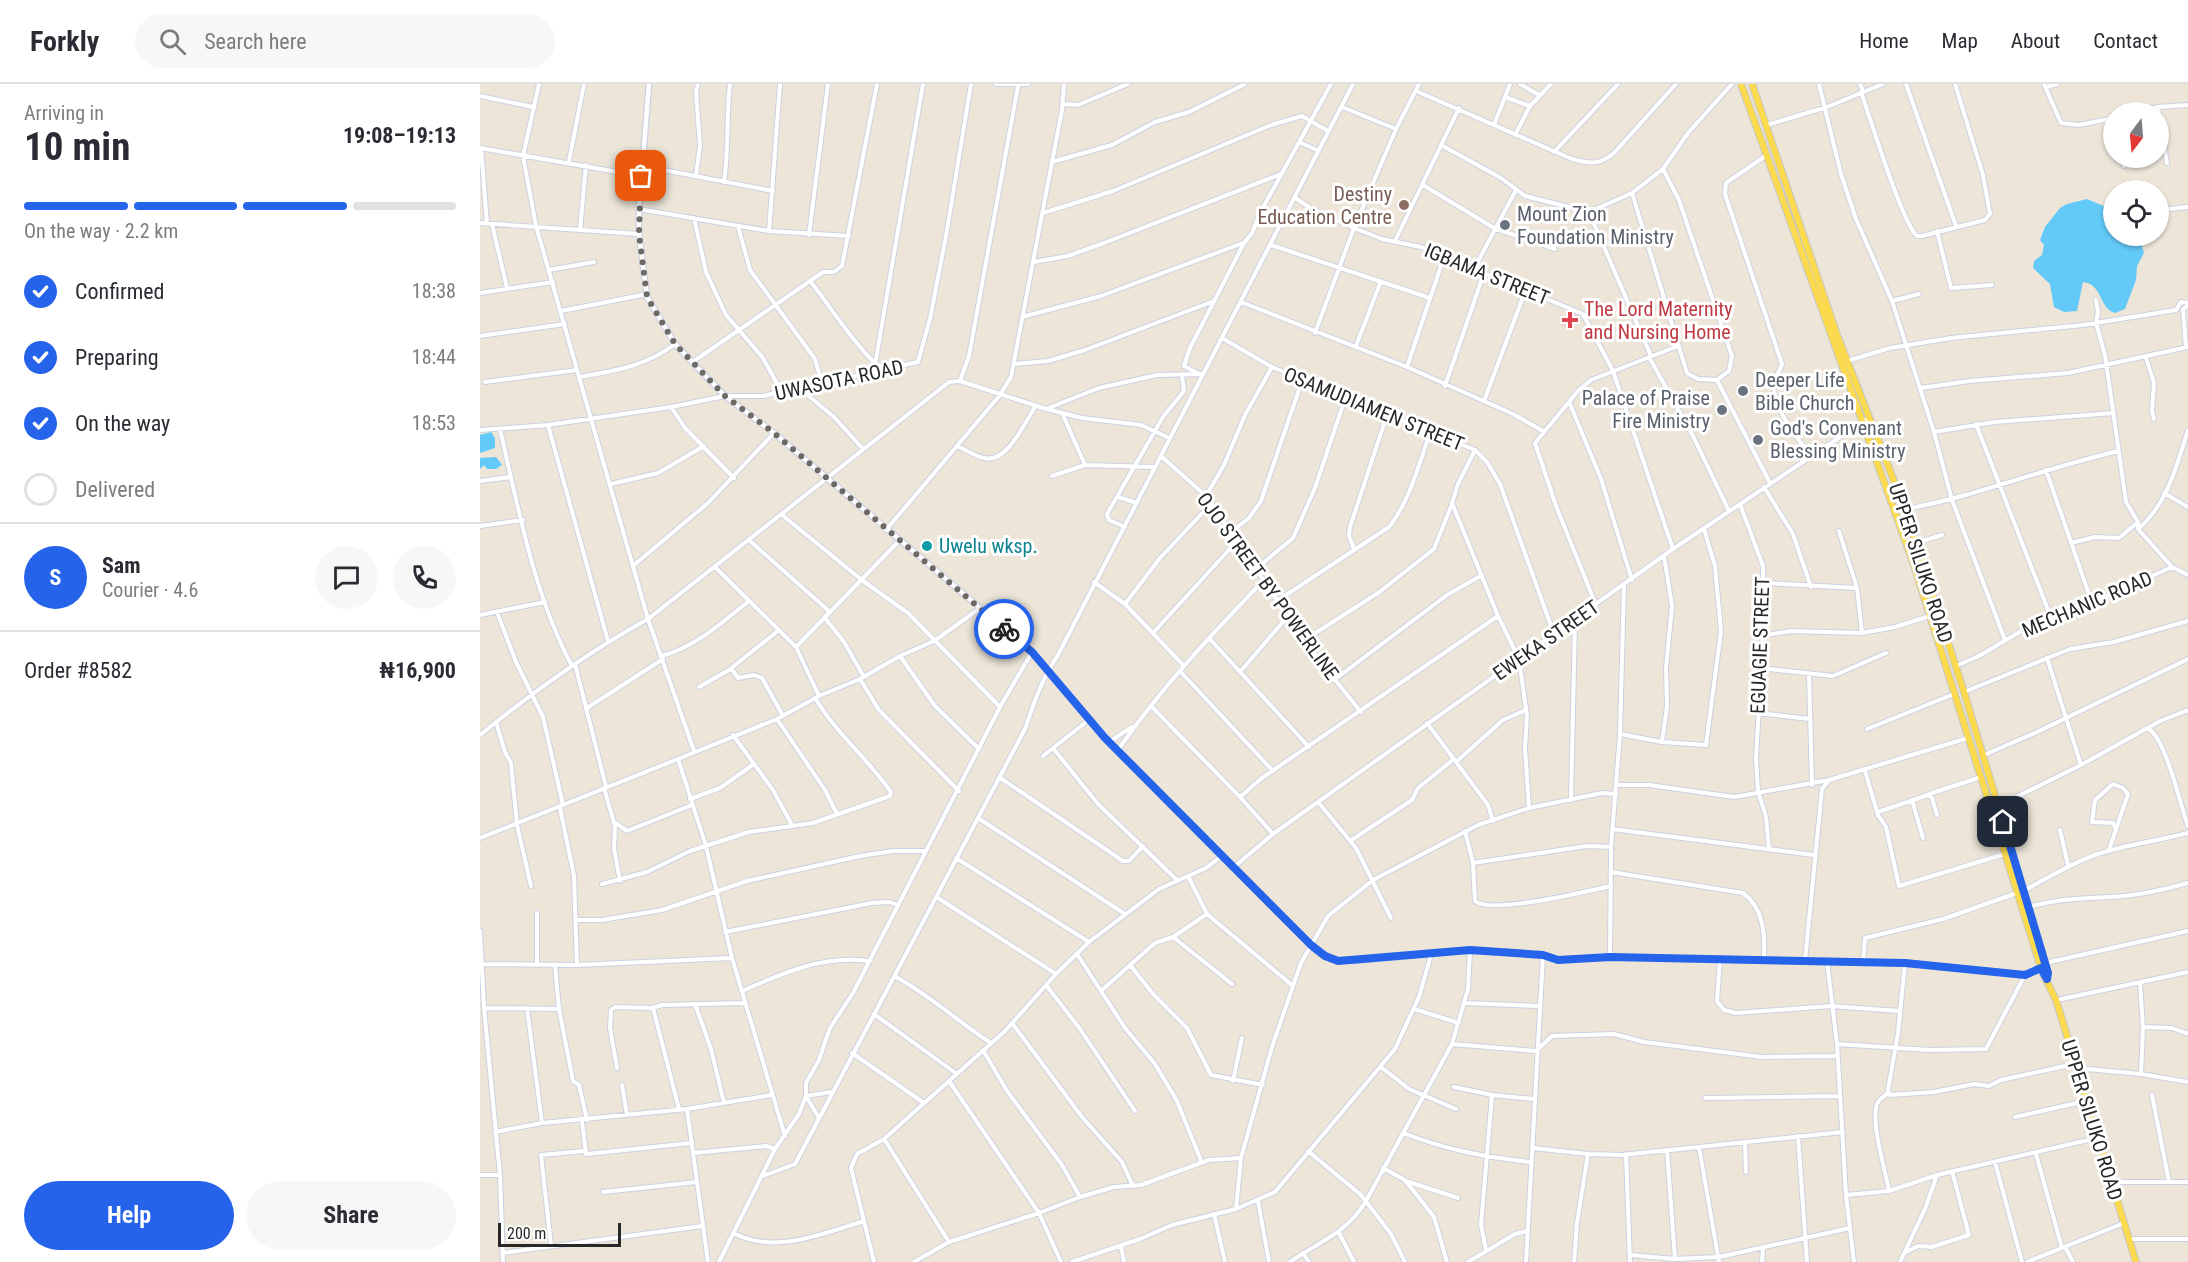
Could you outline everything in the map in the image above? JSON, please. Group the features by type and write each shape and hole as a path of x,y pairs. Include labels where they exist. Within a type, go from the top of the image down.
{"main road":[{"name":"UPPER SILUKO ROAD","path":"1741,84 1867,419 1905,509 1964,692 1998,806 2020,892 2047,979 2056,1000 2136,1262"},
{"name":"UPPER SILUKO ROAD","path":"1752,84 1867,419 2006,854 2027,907 2043,966"}],"street":[{"path":"539,84 523,156 536,226 648,619 694,751"},
{"path":"569,161 584,84"},
{"path":"649,84 641,176 639,234 647,294 675,344 725,396 774,433 886,531 1032,652 1109,742 1311,945 1325,956 1338,961 1470,950 1543,955 1558,960 1610,957 1905,963 2025,975 2043,966 2188,931"},
{"path":"696,175 700,146 696,92 698,84"},
{"path":"724,182 728,152 726,118 730,84"},
{"path":"769,231 780,84"},
{"path":"809,235 828,84"},
{"path":"694,362 823,272 834,272 842,266 877,84"},
{"path":"874,371 923,84"},
{"name":"UWASOTA ROAD","path":"480,430 548,425 671,407 725,396 757,396 821,380 847,378 914,364 921,357 946,236 971,84"},
{"path":"996,84 1018,86 1028,84"},
{"path":"886,531 1000,395 1011,377 1063,104 1064,84"},
{"path":"1063,104 1078,105 1128,84"},
{"path":"1052,162 1112,145 1155,123 1189,112 1245,84"},
{"path":"1201,374 1186,369 1184,363 1244,243 1252,233 1260,213 1313,121 1331,84"},
{"path":"763,1176 795,1164 852,1053 896,977 1025,729 1036,694 1047,670 1058,655 1094,582 1125,527 1201,374 1271,245 1317,150 1353,84"},
{"path":"1315,333 1354,228 1396,129 1419,84"},
{"path":"1494,125 1510,84"},
{"path":"1520,84 1539,95"},
{"path":"1515,135 1530,106 1551,84"},
{"path":"1554,152 1618,84"},
{"path":"1416,91 1459,108 1554,152 1586,163 1606,160 1676,84"},
{"path":"1441,146 1501,178 1516,190 1551,204 1589,212 1632,193 1663,169 1688,133 1732,84"},
{"path":"1819,84 1827,108 1835,155 1856,219 1892,301 1921,388 1952,500 2005,640"},
{"path":"1860,84 1911,230 1917,236 1985,220 1990,214 1983,175 1955,84"},
{"path":"1767,125 1827,108 1882,84"},
{"path":"1906,84 1956,226"},
{"path":"2057,84 2045,85 2061,123 2079,124 2103,120"},
{"path":"960,381 969,356 1018,86"},
{"path":"480,96 533,107"},
{"path":"1505,97 1530,106"},
{"path":"2169,106 2188,105"},
{"path":"1342,107 1396,129"},
{"path":"1395,241 1459,108"},
{"path":"1043,213 1113,191 1271,125 1302,116 1328,131"},
{"path":"1300,143 1317,150"},
{"path":"507,288 489,224 481,148 569,161 641,176"},
{"path":"1768,155 1726,183 1725,194 1782,363 1773,383 1774,393 1784,418 1811,455"},
{"path":"580,230 586,165"},
{"path":"643,166 773,192"},
{"path":"1632,193 1678,346 1690,377 1718,380 1729,371 1732,356 1679,200 1663,169"},
{"path":"1034,262 1068,256 1281,174"},
{"path":"1423,185 1494,228 1556,249"},
{"path":"1475,267 1516,190"},
{"name":"IGBAMA STREET","path":"1294,197 1310,208 1354,228 1382,239 1421,247 1475,267 1484,273 1583,314 1613,370 1673,549"},
{"path":"2169,209 2188,207"},
{"path":"639,208 769,231 849,236"},
{"path":"1589,212 1650,356 1694,438 1729,511"},
{"path":"694,218 700,253 712,289 726,315 763,358 781,391"},
{"path":"480,223 639,234"},
{"path":"738,226 750,270 815,359 821,380"},
{"path":"1937,231 1951,288 1992,285"},
{"path":"1022,317 1101,296 1178,265 1244,243"},
{"path":"1271,245 1430,298"},
{"path":"1407,368 1444,257"},
{"path":"549,270 594,262"},
{"path":"1445,386 1484,273"},
{"path":"810,281 833,309 855,343 874,363"},
{"path":"1356,346 1381,281"},
{"path":"480,293 553,282"},
{"path":"1484,401 1526,290"},
{"path":"561,311 647,294"},
{"path":"1892,301 1919,294"},
{"path":"2096,300 2098,310 2096,323 2114,414 2126,502 2138,522 2138,529 2172,567"},
{"path":"1014,364 1048,361 1085,350 1214,301"},
{"path":"1241,302 1315,333 1356,346 1484,401 1543,431"},
{"path":"1847,361 1907,345 1951,338 2096,323 2176,309 2181,302 2188,304 2183,309 2187,347 2106,367 1921,388"},
{"path":"480,336 565,324"},
{"name":"OSAMUDIAMEN STREET","path":"1222,338 1272,367 1387,415 1431,430 1475,450 1487,462 1500,484 1554,634"},
{"path":"579,377 636,366 660,355 675,344"},
{"path":"1596,605 1535,443 1543,431 1591,380 1678,346"},
{"path":"2146,358 2154,383 2152,411 2154,419"},
{"path":"1206,496 1224,465 1245,415 1272,367"},
{"path":"486,382 577,370"},
{"path":"1046,409 1099,388 1157,375 1201,374"},
{"path":"1125,527 1107,517 1155,432 1184,391 1182,376"},
{"path":"1231,532 1249,518 1261,501 1303,378"},
{"path":"1718,380 1770,483"},
{"path":"480,735 533,693 608,641 648,619 750,541 824,478 946,383 960,381 1035,407 1063,414 1142,425 1169,438"},
{"path":"798,387 834,417 863,449"},
{"path":"1184,391 1192,395"},
{"path":"1257,568 1293,538 1316,488 1346,396"},
{"path":"1569,404 1608,499 1632,580"},
{"path":"671,407 685,428 734,478"},
{"path":"957,446 983,458 996,458 1006,449 1035,407"},
{"path":"1063,414 1085,465"},
{"path":"1934,432 1976,424 2114,414"},
{"path":"1354,549 1349,536 1350,527 1387,415"},
{"name":"EWEKA STREET","path":"1234,867 1273,834 1427,723 1624,586 1673,549 1867,419"},
{"path":"1976,424 2050,615"},
{"path":"548,425 608,641"},
{"path":"500,429 523,520 532,567 545,602 574,665 587,708 613,822 615,860 620,881"},
{"path":"1277,601 1389,527 1399,513 1431,430"},
{"path":"2138,529 2151,518 2164,493 2174,473 2188,430"},
{"path":"634,565 670,537 734,478 774,433"},
{"path":"611,484 657,472 704,446"},
{"path":"1306,639 1378,593 1434,549 1458,484 1475,450"},
{"path":"1905,509 1952,500 2046,470 2119,451"},
{"name":"OJO STREET BY POWERLINE","path":"1161,456 1206,496 1210,505 1257,568 1277,601 1334,680 1361,712"},
{"path":"1052,476 1085,465 1133,468 1155,466"},
{"path":"2046,470 2091,600"},
{"path":"480,482 511,477"},
{"path":"1764,487 1793,534 1811,587"},
{"path":"2164,493 2188,507"},
{"path":"1118,497 1137,503"},
{"path":"1452,503 1498,616 1519,659 1526,710 1529,808"},
{"name":"EGUAGIE STREET","path":"1740,504 1763,566 1757,712 1758,791 1766,817 1769,849"},
{"path":"1125,604 1160,558 1210,505"},
{"path":"781,514 863,581 908,614 999,707"},
{"path":"480,526 523,520"},
{"path":"2071,543 2095,537 2119,538 2138,522"},
{"path":"1620,734 1662,742 1706,746 1710,735 1721,631 1715,566 1704,529"},
{"path":"1839,531 1857,588 1862,633"},
{"path":"1916,543 1942,535"},
{"path":"750,541 830,612"},
{"path":"796,647 863,581 899,541"},
{"path":"1153,633 1237,541"},
{"path":"1662,742 1667,706 1666,668 1672,606 1664,556"},
{"path":"602,884 620,881 749,831 813,823 865,806 891,794 881,778 848,743 817,697 796,647 715,567"},
{"name":"MECHANIC ROAD","path":"1955,666 2050,615 2110,595 2172,567 2188,574"},
{"path":"1334,680 1447,595 1482,576"},
{"path":"1118,750 1135,725 1184,666 1264,580"},
{"path":"1094,582 1125,604 1184,666"},
{"path":"1764,583 1857,588"},
{"path":"1610,957 1611,846 1620,734 1624,586"},
{"path":"587,708 663,658 706,634 749,601"},
{"path":"480,615 545,602"},
{"path":"480,838 518,825 777,718 934,641 979,609"},
{"path":"497,612 516,662 543,717 574,876 578,920 578,965"},
{"path":"1240,672 1288,616"},
{"path":"1240,797 1273,771 1498,616"},
{"path":"1761,636 1791,631 1862,633 1930,616"},
{"path":"825,618 844,642 879,710 959,791"},
{"path":"1571,800 1575,620"},
{"path":"1964,692 2070,649 2114,642 2188,621"},
{"path":"699,687 731,668 779,630"},
{"path":"1209,638 1309,747"},
{"path":"719,1262 735,1234 775,1149 799,1114 806,1096 806,1083 819,1060 830,1028 853,993 925,851 959,791 999,707 1032,652"},
{"path":"1760,669 1833,676 1886,653"},
{"path":"900,656 935,705 979,749"},
{"path":"2046,658 2081,765"},
{"path":"1983,755 2066,719 2188,659"},
{"path":"731,668 738,678 754,675 762,678 782,714"},
{"path":"1180,671 1273,771"},
{"path":"1809,674 1812,785"},
{"path":"1867,729 1955,693"},
{"path":"1151,706 1273,834"},
{"path":"1350,842 1412,800 1418,788 1503,720 1526,710"},
{"path":"1998,806 2081,765 2148,728 2188,710"},
{"path":"1757,712 1810,719"},
{"path":"777,718 838,814"},
{"path":"1043,756 1090,719"},
{"path":"496,722 505,752 511,763 518,825 531,886"},
{"path":"1427,723 1488,805 1493,821"},
{"path":"1109,742 1135,725"},
{"path":"2148,728 2157,735 2165,751 2188,826"},
{"path":"734,735 773,790 792,825"},
{"path":"1617,785 1649,785 1734,797 1758,791 1812,785 1865,771 1970,737"},
{"path":"1053,748 1098,804 1177,880"},
{"path":"678,759 706,846 732,958 785,1136"},
{"path":"690,799 720,788 754,764"},
{"path":"1865,771 1878,812 1887,827 1899,886 2006,854"},
{"path":"999,777 1123,861 1129,861 1143,846"},
{"path":"1878,812 1982,777"},
{"path":"1806,960 1814,855 1822,789 1829,780"},
{"path":"2109,851 2115,827 2128,794 2123,788 2113,784 2095,800 2092,822 2113,823 2115,827"},
{"path":"1236,1209 1240,1158 1263,1085 1272,1047 1293,986 1311,945 1328,916 1373,880 1465,831 1529,808 1602,793 1616,794"},
{"path":"1928,795 1932,798 1937,815"},
{"path":"1912,800 1923,838"},
{"path":"1318,802 1350,842 1373,880 1391,918"},
{"path":"613,822 627,831 692,805"},
{"path":"978,818 1125,914"},
{"path":"1612,829 1814,855"},
{"path":"2060,830 2068,865"},
{"path":"1465,831 1473,863 1475,901 1483,906 1535,902 1611,886"},
{"path":"1863,962 1865,938 1943,919 2020,892 2057,874 2068,865 2109,851 2188,833"},
{"path":"1473,863 1587,846 1611,846"},
{"path":"578,920 602,920 662,910 716,891 860,856 893,851 925,851"},
{"path":"874,1262 851,1168 852,1160 857,1154 884,1139 991,1043 1089,942 1125,914 1177,880 1206,868 1223,855"},
{"path":"956,858 1089,942"},
{"path":"1611,872 1743,893 1753,900 1760,915 1765,940 1764,959"},
{"path":"1188,876 1207,914 1293,986"},
{"path":"2027,907 2066,898 2156,892 2188,883"},
{"path":"937,897 1056,974"},
{"path":"725,932 872,903 890,902 897,905"},
{"path":"537,913 537,965"},
{"path":"1102,990 1155,943 1173,937 1207,914"},
{"path":"480,931 484,1008 500,1175 503,1262"},
{"path":"1173,937 1232,984"},
{"path":"1290,1262 1339,1233 1359,1213 1366,1201 1452,1044 1465,1003 1470,977 1470,950"},
{"path":"1077,954 1125,1028 1155,1064 1177,1101 1202,1163"},
{"path":"1072,1262 1172,1226 1236,1209 1275,1192 1395,1049 1414,1009 1431,955"},
{"path":"1526,1262 1543,955"},
{"path":"483,964 578,965 732,958"},
{"path":"742,991 788,971 816,963 849,958 868,961"},
{"path":"1720,960 1717,1001 1724,1010 1736,1013 1831,1006 1899,1011"},
{"path":"1827,960 1837,1044 1846,1195 1854,1262"},
{"path":"1889,1191 1878,1138 1876,1111 1879,1100 1888,1093 1896,1047 1905,963"},
{"path":"555,965 560,1009 573,1081 579,1085 585,1120 584,1151"},
{"path":"1131,965 1153,994 1187,1028 1211,1075 1263,1085"},
{"path":"2056,1000 2188,972"},
{"path":"1837,1044 1940,1050 1986,1049 2025,975"},
{"path":"896,977 946,1009 962,1024 991,1043"},
{"path":"2140,982 2143,1027 2141,1074"},
{"path":"1046,985 1080,1029 1135,1111"},
{"path":"617,1068 610,1028 611,1010 615,1007 653,1008 746,1003"},
{"path":"1465,1003 1540,1006"},
{"path":"695,1004 711,1049 724,1103"},
{"path":"484,1008 560,1009"},
{"path":"527,1008 542,1123"},
{"path":"653,1008 679,1109"},
{"path":"1414,1009 1459,1023"},
{"path":"874,1014 957,1074"},
{"path":"480,1023 486,1022"},
{"path":"1012,1023 1082,1117 1122,1162 1133,1186"},
{"path":"2143,1027 2172,1028 2188,1034"},
{"path":"1452,1044 1536,1051 1552,1036 1614,1034 1644,1042 1762,1057 1838,1056"},
{"path":"1233,1081 1242,1038"},
{"path":"983,1050 1007,1091 1062,1165 1080,1197"},
{"path":"852,1053 924,1103"},
{"path":"1888,1093 1894,1096 1934,1092 1974,1084 1989,1086 2001,1080 2075,1066 2188,1082"},
{"path":"1381,1067 1409,1089 1456,1109"},
{"path":"949,1081 1039,1213 1061,1262"},
{"path":"622,1085 627,1115"},
{"path":"1454,1087 1492,1095 1534,1099"},
{"path":"806,1096 832,1092"},
{"path":"495,1132 542,1123 687,1109 772,1095"},
{"path":"1486,1250 1481,1225 1492,1095"},
{"path":"2151,1095 2169,1182"},
{"path":"806,1096 819,1118"},
{"path":"1705,1098 1840,1096"},
{"path":"2015,1117 2086,1101"},
{"path":"687,1109 708,1262"},
{"path":"1533,1148 1588,1154 1626,1154 1843,1132"},
{"path":"1403,1133 1441,1148 1485,1157 1531,1162"},
{"path":"1798,1136 1808,1262"},
{"path":"1846,1195 1889,1191 1937,1174 2036,1154 2097,1138"},
{"path":"884,1139 949,1242"},
{"path":"1745,1142 1746,1172"},
{"path":"551,1245 541,1155 584,1151 586,1154 692,1143"},
{"path":"693,1153 766,1146 775,1149"},
{"path":"1699,1147 1719,1260"},
{"path":"1667,1150 1678,1260"},
{"path":"1308,1151 1366,1201 1391,1234 1406,1262"},
{"path":"1574,1262 1576,1223 1588,1154"},
{"path":"1626,1154 1630,1262"},
{"path":"2036,1154 2064,1247 2073,1262"},
{"path":"914,1262 949,1242 1039,1213 1080,1197 1114,1187 1133,1186 1202,1163 1224,1158 1240,1158"},
{"path":"1995,1162 2022,1262"},
{"path":"1383,1168 1405,1180 1458,1198"},
{"path":"1906,1252 1918,1246 1932,1247 1969,1235 1952,1171"},
{"path":"1900,1262 1937,1174"},
{"path":"480,1175 500,1175"},
{"path":"1405,1180 1434,1217 1447,1262"},
{"path":"603,1192 697,1182"},
{"path":"2112,1182 2188,1182"},
{"path":"1258,1201 1269,1262"},
{"path":"1214,1214 1225,1262"},
{"path":"735,1234 751,1241 777,1243 814,1236 864,1221"},
{"path":"2027,1262 2124,1223"},
{"path":"502,1253 702,1226"},
{"path":"1630,1254 1678,1260 1719,1260 1763,1247 1850,1228"},
{"path":"1469,1262 1515,1234 1527,1231"},
{"path":"1339,1233 1354,1262"},
{"path":"2129,1239 2188,1239"},
{"path":"1121,1246 1124,1262"},
{"path":"1762,1262 1763,1247"},
{"path":"1303,1253 1309,1262"}],"shaded area":[{"name":"The Lord Maternity and Nursing Home","path":"1570,308 1580,314 1570,329 1561,326"}],"water":[{"path":"2087,199 2103,206 2103,246 2142,246 2144,253 2137,266 2136,280 2125,309 2115,313 2110,311 2094,287 2083,282 2077,311 2064,312 2054,307 2050,284 2033,268 2034,261 2042,255 2044,245 2040,240 2045,227 2060,208"},
{"path":"491,432 495,438 495,448 480,453 480,435"},
{"path":"496,457 502,465 496,469 487,469 484,465 480,469 480,458"}],"way so far":[{"path":"641,176 639,234 647,297 675,344 725,396 774,433 886,531 1004,629"}],"place":[{"name":"Destiny Education Centre","path":"1404,205"},
{"name":"Mount Zion Foundation Ministry","path":"1505,225"},
{"name":"The Lord Maternity and Nursing Home","path":"1570,320"},
{"name":"Deeper Life Bible Church","path":"1743,391"},
{"name":"Palace of Praise Fire Ministry","path":"1722,410"},
{"name":"God's Convenant Blessing Ministry","path":"1758,440"},
{"name":"Uwelu wksp.","path":"927,546"}],"route":[{"path":"1004,629 1032,652 1105,738 1311,945 1325,956 1338,961 1470,950 1543,955 1558,960 1610,957 1905,963 2025,975 2041,968 2047,979 2048,973 2003,822"}]}
